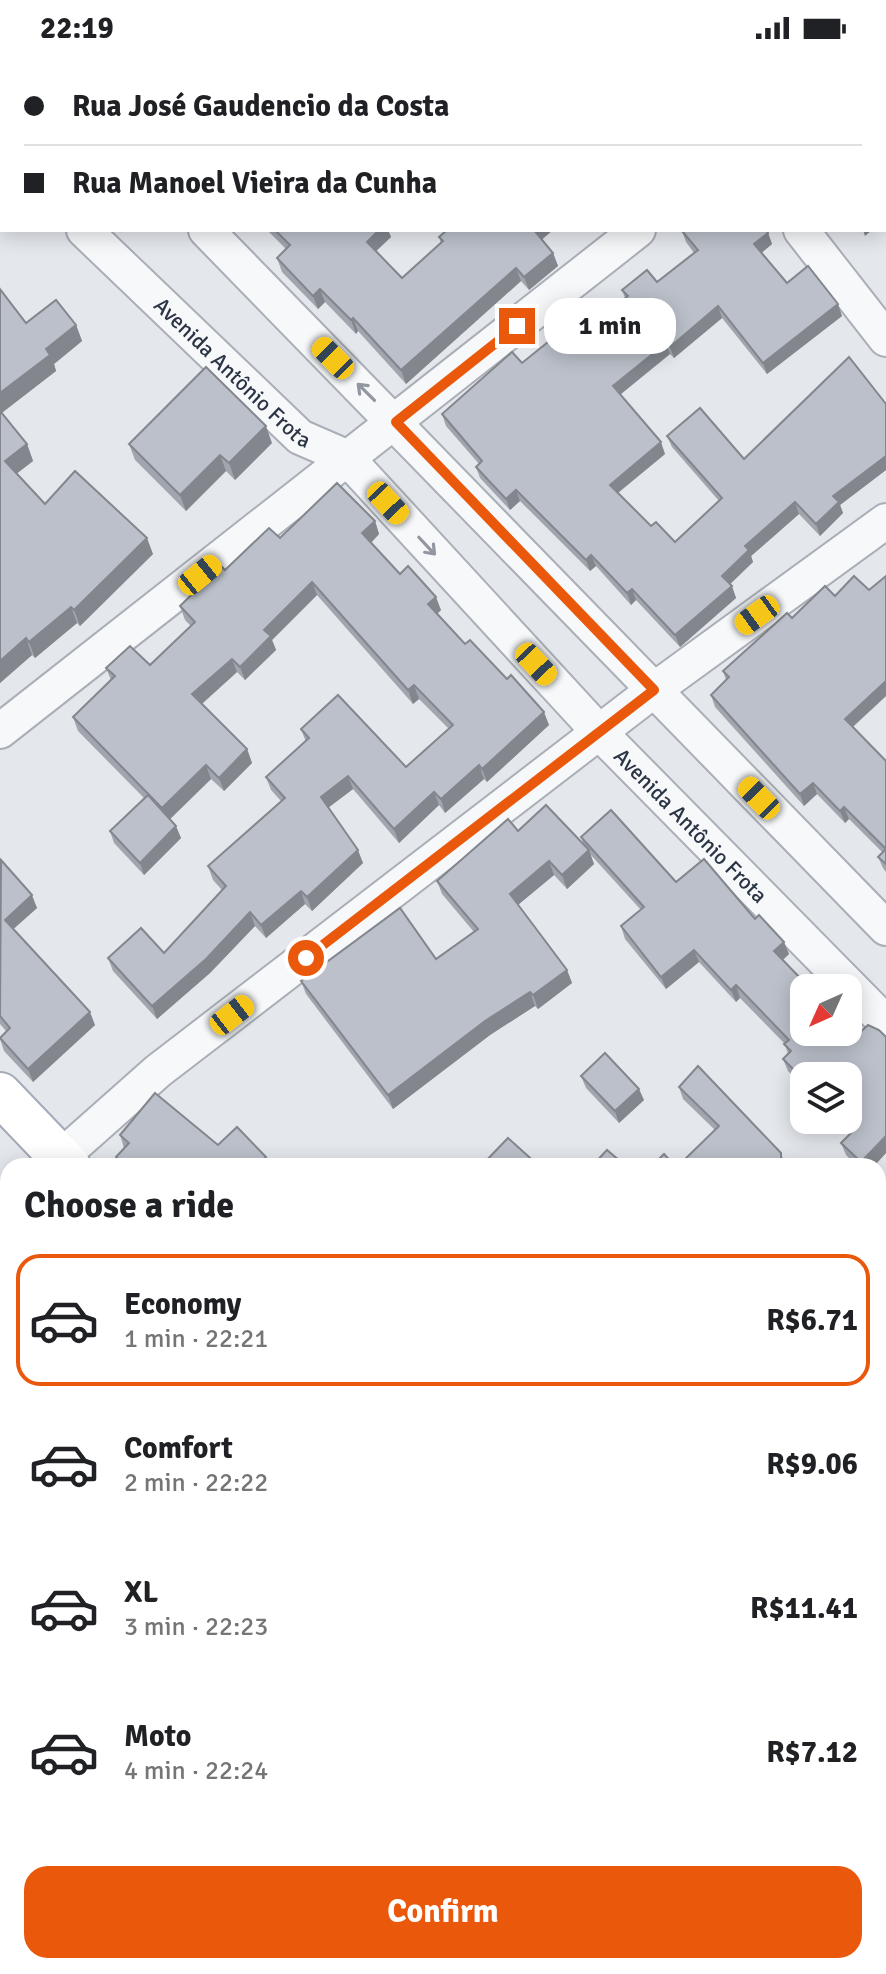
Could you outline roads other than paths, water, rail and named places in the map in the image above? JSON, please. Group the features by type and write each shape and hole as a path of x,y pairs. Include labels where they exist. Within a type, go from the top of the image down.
{"main road":[{"path":"0,1094 61,1158"}],"street":[{"name":"Avenida Antônio Frota","path":"86,232 300,437 346,457 600,733 886,1023"},
{"path":"208,232 886,928"},
{"path":"0,731 635,232"},
{"path":"803,232 886,339"},
{"path":"69,1158 158,1071 654,690 886,521"}]}
